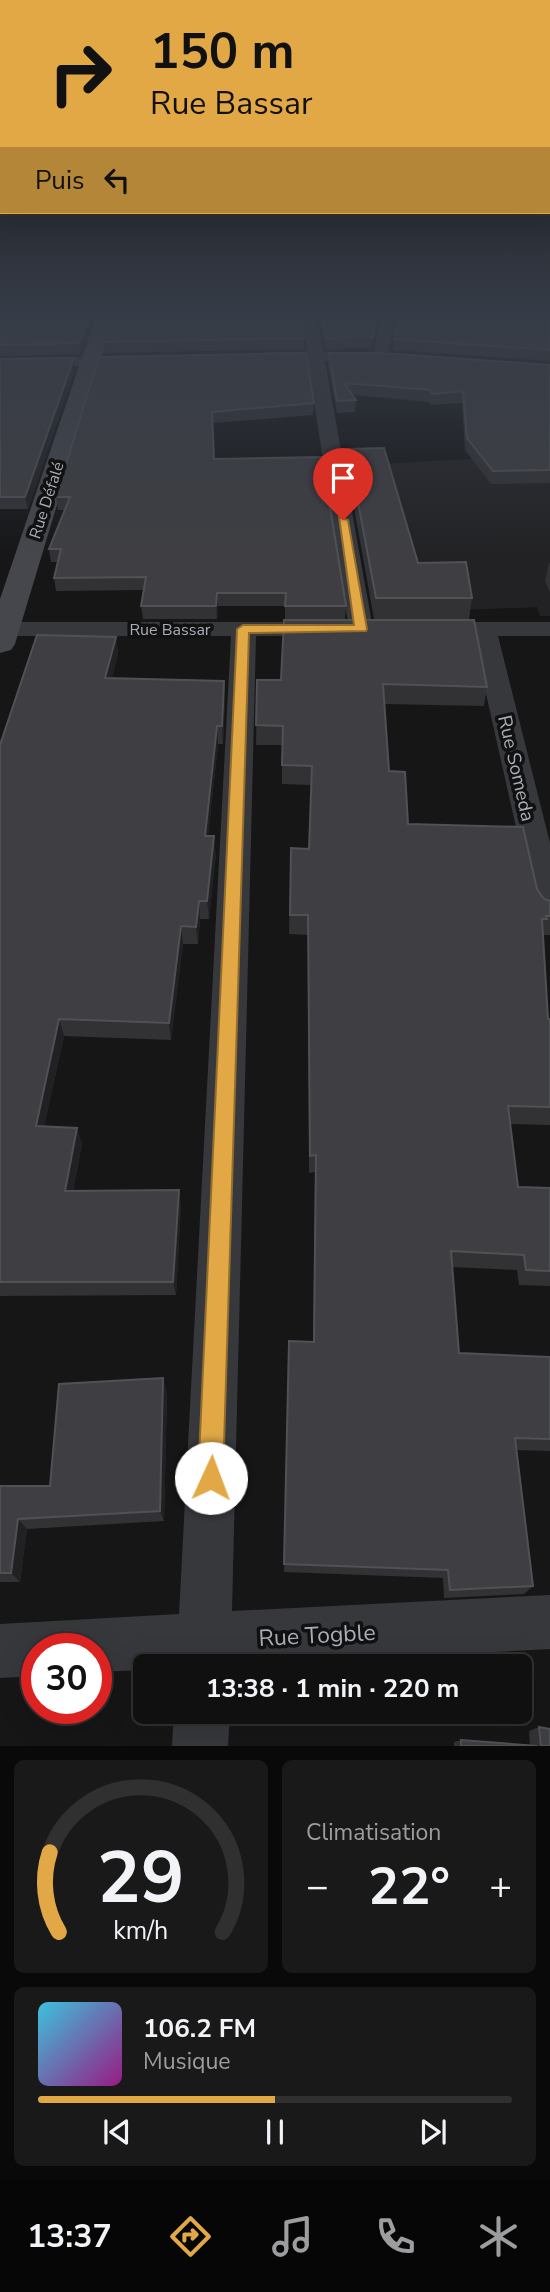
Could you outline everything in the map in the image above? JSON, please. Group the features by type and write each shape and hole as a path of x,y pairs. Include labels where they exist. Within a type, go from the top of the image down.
{"street":[{"name":"Rue Défalé","path":"2,634 78,397"},
{"path":"323,397 361,629"},
{"path":"204,1654 243,629"},
{"name":"Rue Bassar","path":"2,634 243,629 550,629"},
{"name":"Rue Someda","path":"484,629 550,907"},
{"name":"Rue Togble","path":"112,1651 204,1654 550,1622"},
{"name":"Rue Togble","path":"0,1651 21,1650"},
{"path":"200,1746 201,1724"}],"shaded area":[{"path":"550,454 550,616 540,616 537,607 386,613 348,466"}],"building":[{"path":"0,397 60,397 25,497 0,497"},
{"path":"87,397 313,397 314,403 212,412 214,459 322,457 346,606 285,606 286,593 217,593 216,606 141,606 146,577 54,578 61,549 49,549 70,497 56,497"},
{"path":"336,397 354,397 356,400 337,401"},
{"path":"464,397 550,397 550,470 493,471 467,438"},
{"path":"384,448 418,563 466,562 472,598 376,598 348,449"},
{"path":"284,620 474,620 487,687 383,684 389,771 405,772 408,824 523,827 537,889 544,899 550,901 550,916 542,919 550,1019 550,1107 508,1106 518,1187 550,1188 550,1271 526,1270 524,1255 451,1251 459,1353 550,1357 550,1439 515,1438 533,1586 450,1590 448,1570 284,1564 289,1341 314,1342 316,1155 310,1156 308,915 290,915 291,848 309,849 312,766 282,765 283,726 256,725 257,680 281,680"},
{"path":"37,635 116,637 105,678 224,681 222,726 217,726 205,836 214,836 207,901 199,901 196,927 181,926 169,1023 59,1019 36,1126 77,1128 65,1191 179,1190 173,1282 0,1282 0,745"},
{"path":"163,1378 160,1511 18,1519 11,1573 0,1573 0,1486 50,1486 59,1384"},
{"path":"539,1727 550,1729 550,1746 541,1746"},
{"path":"461,1740 537,1746 461,1746"}],"route":[{"path":"211,1478 243,629 361,629 343,520"}]}
